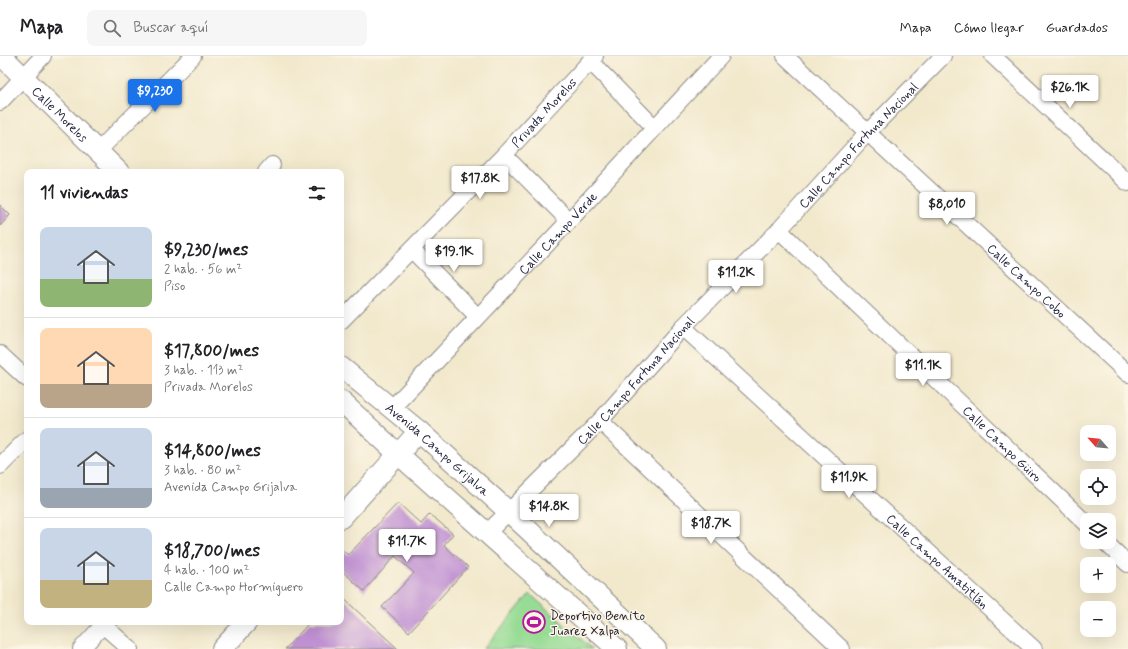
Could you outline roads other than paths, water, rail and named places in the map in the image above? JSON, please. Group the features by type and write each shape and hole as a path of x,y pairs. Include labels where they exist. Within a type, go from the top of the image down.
{"street":[{"name":"Calle Morelos","path":"2,56 116,169"},
{"path":"0,102 43,56"},
{"path":"98,151 192,56"},
{"name":"Calle Campo Verde","path":"392,408 569,221 721,56"},
{"name":"Calle Campo Cobo","path":"785,56 1128,374"},
{"name":"Calle Campo Fortuna Nacional","path":"487,533 600,420 683,327 779,230 867,133 944,56"},
{"path":"993,56 1128,183"},
{"path":"592,58 654,127"},
{"name":"Privada Morelos","path":"344,318 504,155 592,58"},
{"path":"504,155 569,221"},
{"name":"Calle Campo Güiro","path":"779,230 1080,517"},
{"path":"412,250 478,316"},
{"name":"Calle Campo Amatitlán","path":"683,327 1034,649"},
{"path":"0,354 24,375"},
{"name":"Avenida Campo Grijalva","path":"344,369 419,431 656,649"},
{"path":"344,405 616,649"},
{"path":"600,420 842,649"},
{"path":"344,515 419,431"},
{"path":"0,466 24,442"},
{"path":"1112,549 1128,564"},
{"path":"81,649 104,625"},
{"path":"106,625 130,649"},
{"path":"222,649 244,625"}],"place":[{"name":"Deportivo Benito Juarez Xalpa","path":"534,622"}]}
